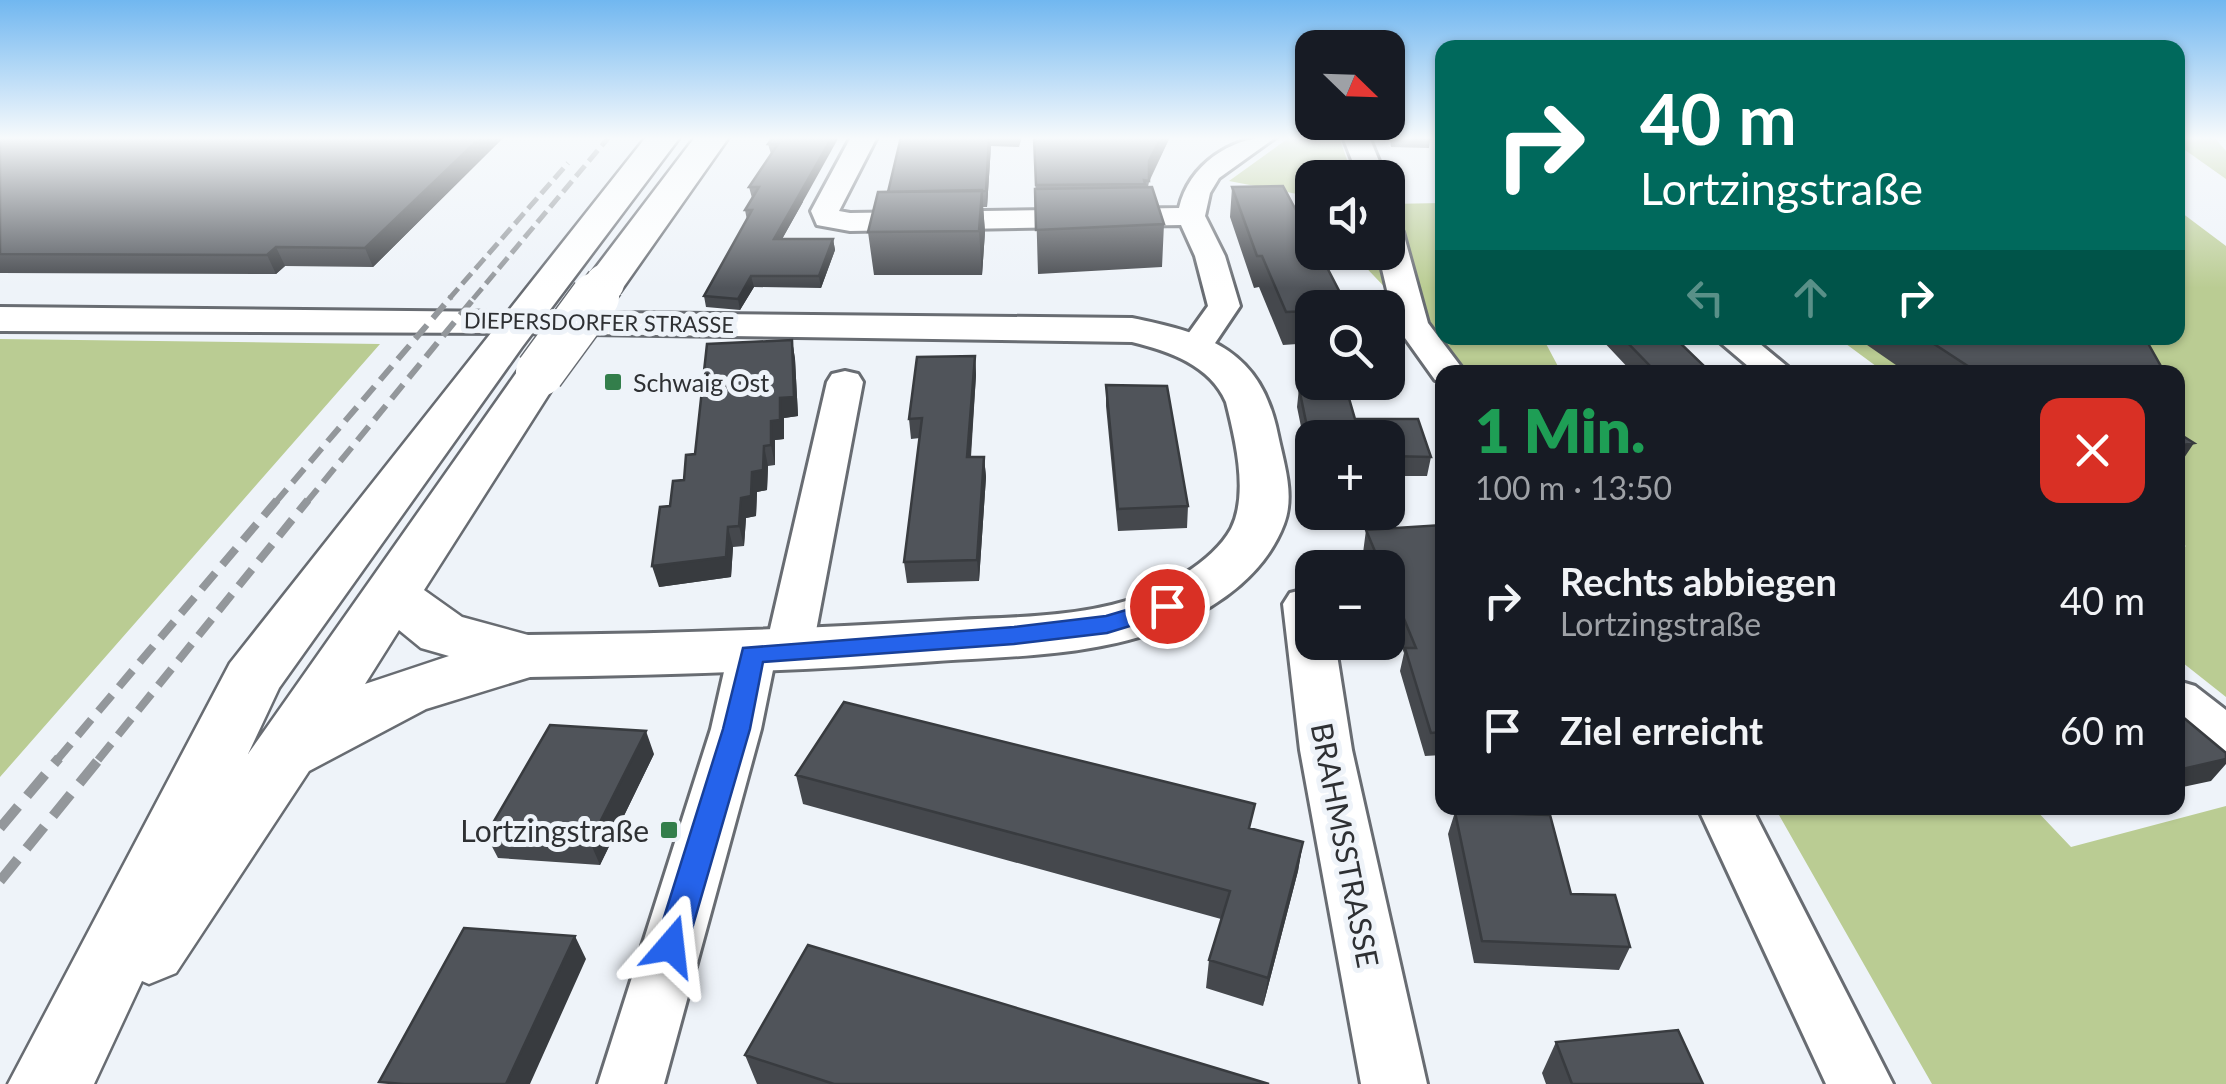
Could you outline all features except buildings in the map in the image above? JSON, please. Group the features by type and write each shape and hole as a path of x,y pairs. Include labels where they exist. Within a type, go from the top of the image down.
{"main road":[{"path":"52,1084 285,754 391,594 530,347 631,188"},
{"path":"52,1084 252,679 530,347 605,283 674,188"},
{"path":"391,594 442,633 528,656"},
{"path":"285,754 404,692 528,656"}],"street":[{"path":"837,188 825,211 827,219 850,222 1191,216"},
{"path":"528,656 770,653 1014,636 1107,624 1167,606 1217,574 1241,552 1256,529 1265,492 1249,399 1238,382 1195,348 1214,327 1224,306 1210,256 1191,216 1197,188"},
{"path":"1398,270 1412,324 1443,365"},
{"name":"DIEPERSDORFER STRASSE","path":"0,320 530,347 633,322 1132,330 1195,348"},
{"path":"1741,345 1767,365"},
{"path":"631,1084 736,729 770,653 845,382"},
{"name":"BRAHMSSTRASSE","path":"1314,660 1326,750 1394,1084"},
{"path":"2185,705 2226,738"},
{"path":"1729,815 1860,1084"}],"green space":[{"path":"1263,188 1295,188 1295,194"},
{"path":"1435,203 1435,340 1405,308 1405,290 1387,290 1368,270 1405,270 1405,204"},
{"path":"2185,215 2226,246 2226,697 2185,665 2185,365 1875,365 1847,345 2185,345"},
{"path":"0,339 380,344 0,777"},
{"path":"1440,345 1547,345 1557,365 1459,365"},
{"path":"2226,806 2226,1084 1932,1084 1779,815 2041,815 2071,847"}],"railway":[{"path":"449,299 546,188"},
{"path":"473,299 567,188"},
{"path":"275,503 451,297"},
{"path":"306,503 475,297"},
{"path":"57,760 277,500"},
{"path":"98,760 308,500"},
{"path":"0,828 59,758"},
{"path":"0,881 100,758"}],"place":[{"name":"Schwaig Ost","path":"613,382"},
{"name":"Lortzingstraße","path":"669,830"}],"route":[{"path":"671,946 736,729 752,654 1014,636 1107,624 1167,606"}]}
